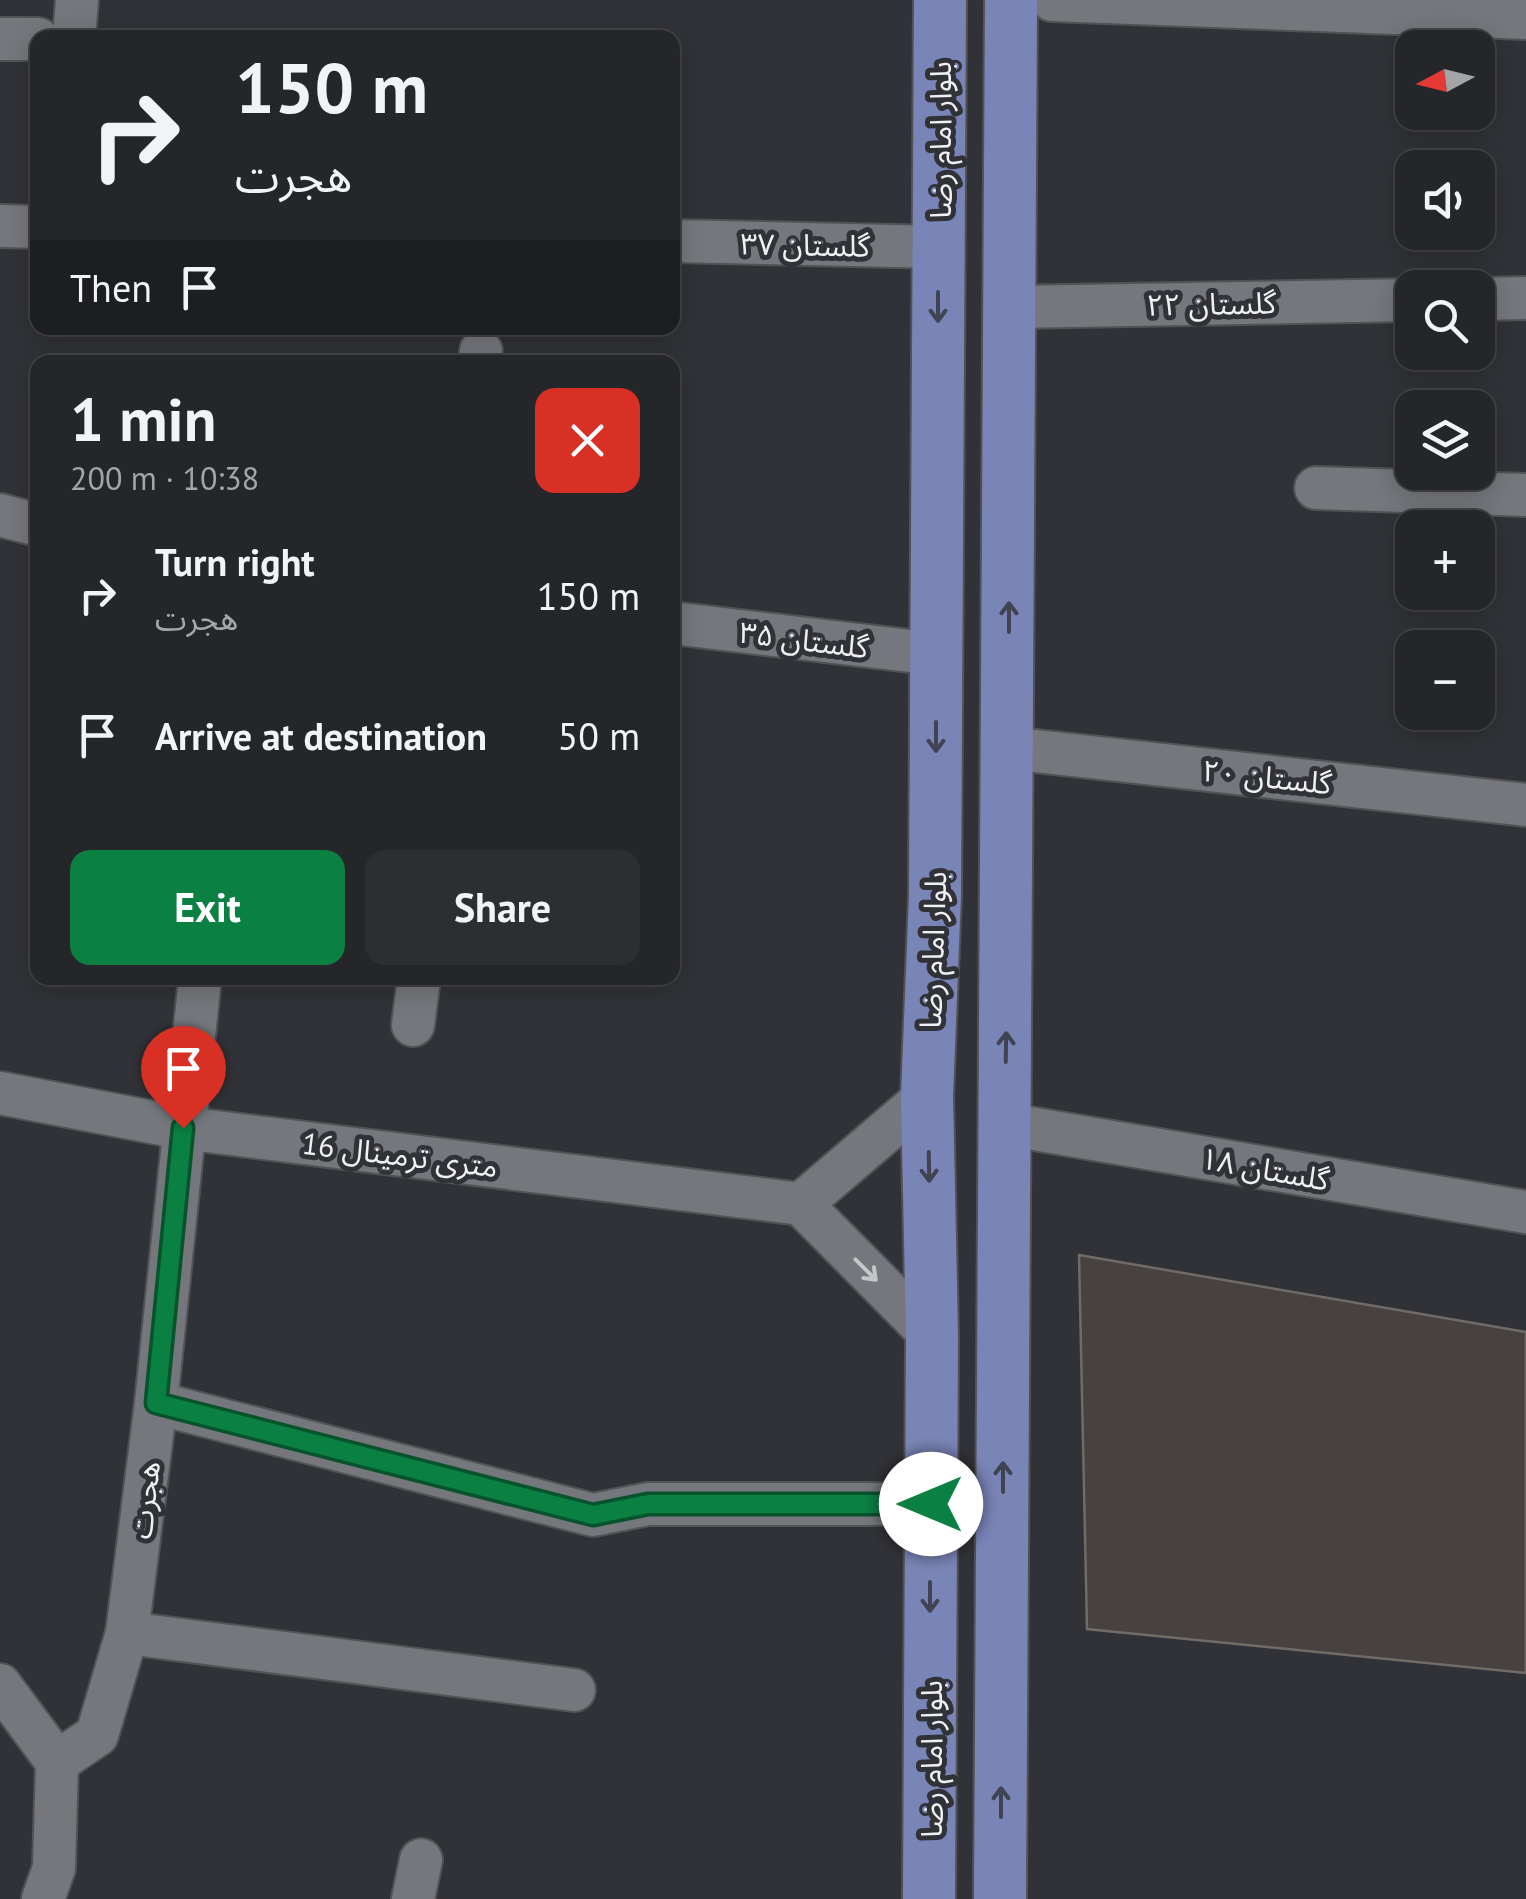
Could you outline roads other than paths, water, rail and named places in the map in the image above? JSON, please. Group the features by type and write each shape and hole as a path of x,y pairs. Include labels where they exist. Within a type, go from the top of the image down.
{"main road":[{"name":"بلوار امام رضا","path":"929,1899 932,1336 928,1096 935,896 940,0"},
{"path":"1000,1899 1011,0"}],"street":[{"path":"74,30 76,0"},
{"path":"1052,0 1421,7 1526,18"},
{"path":"0,40 30,39"},
{"path":"0,226 30,227"},
{"name":"گلستان ۳۷","path":"680,241 938,247"},
{"path":"1495,299 1526,298"},
{"name":"گلستان ۲۲","path":"1010,307 1395,300"},
{"path":"1316,488 1526,496"},
{"path":"0,516 30,522"},
{"name":"گلستان ۳۵","path":"680,624 936,654"},
{"name":"گلستان ۲۰","path":"1009,748 1526,805"},
{"name":"هجرت","path":"57,1762 97,1736 126,1632 156,1403 199,985"},
{"path":"413,1025 418,985"},
{"name":"16 متری ترمینال","path":"0,1093 183,1128 801,1204"},
{"path":"928,1096 801,1204 932,1336"},
{"name":"گلستان ۱۸","path":"1005,1124 1526,1212"},
{"path":"156,1403 593,1515 648,1504 931,1504"},
{"path":"126,1632 574,1690"},
{"path":"0,1684 57,1762 54,1868 43,1899"}]}
